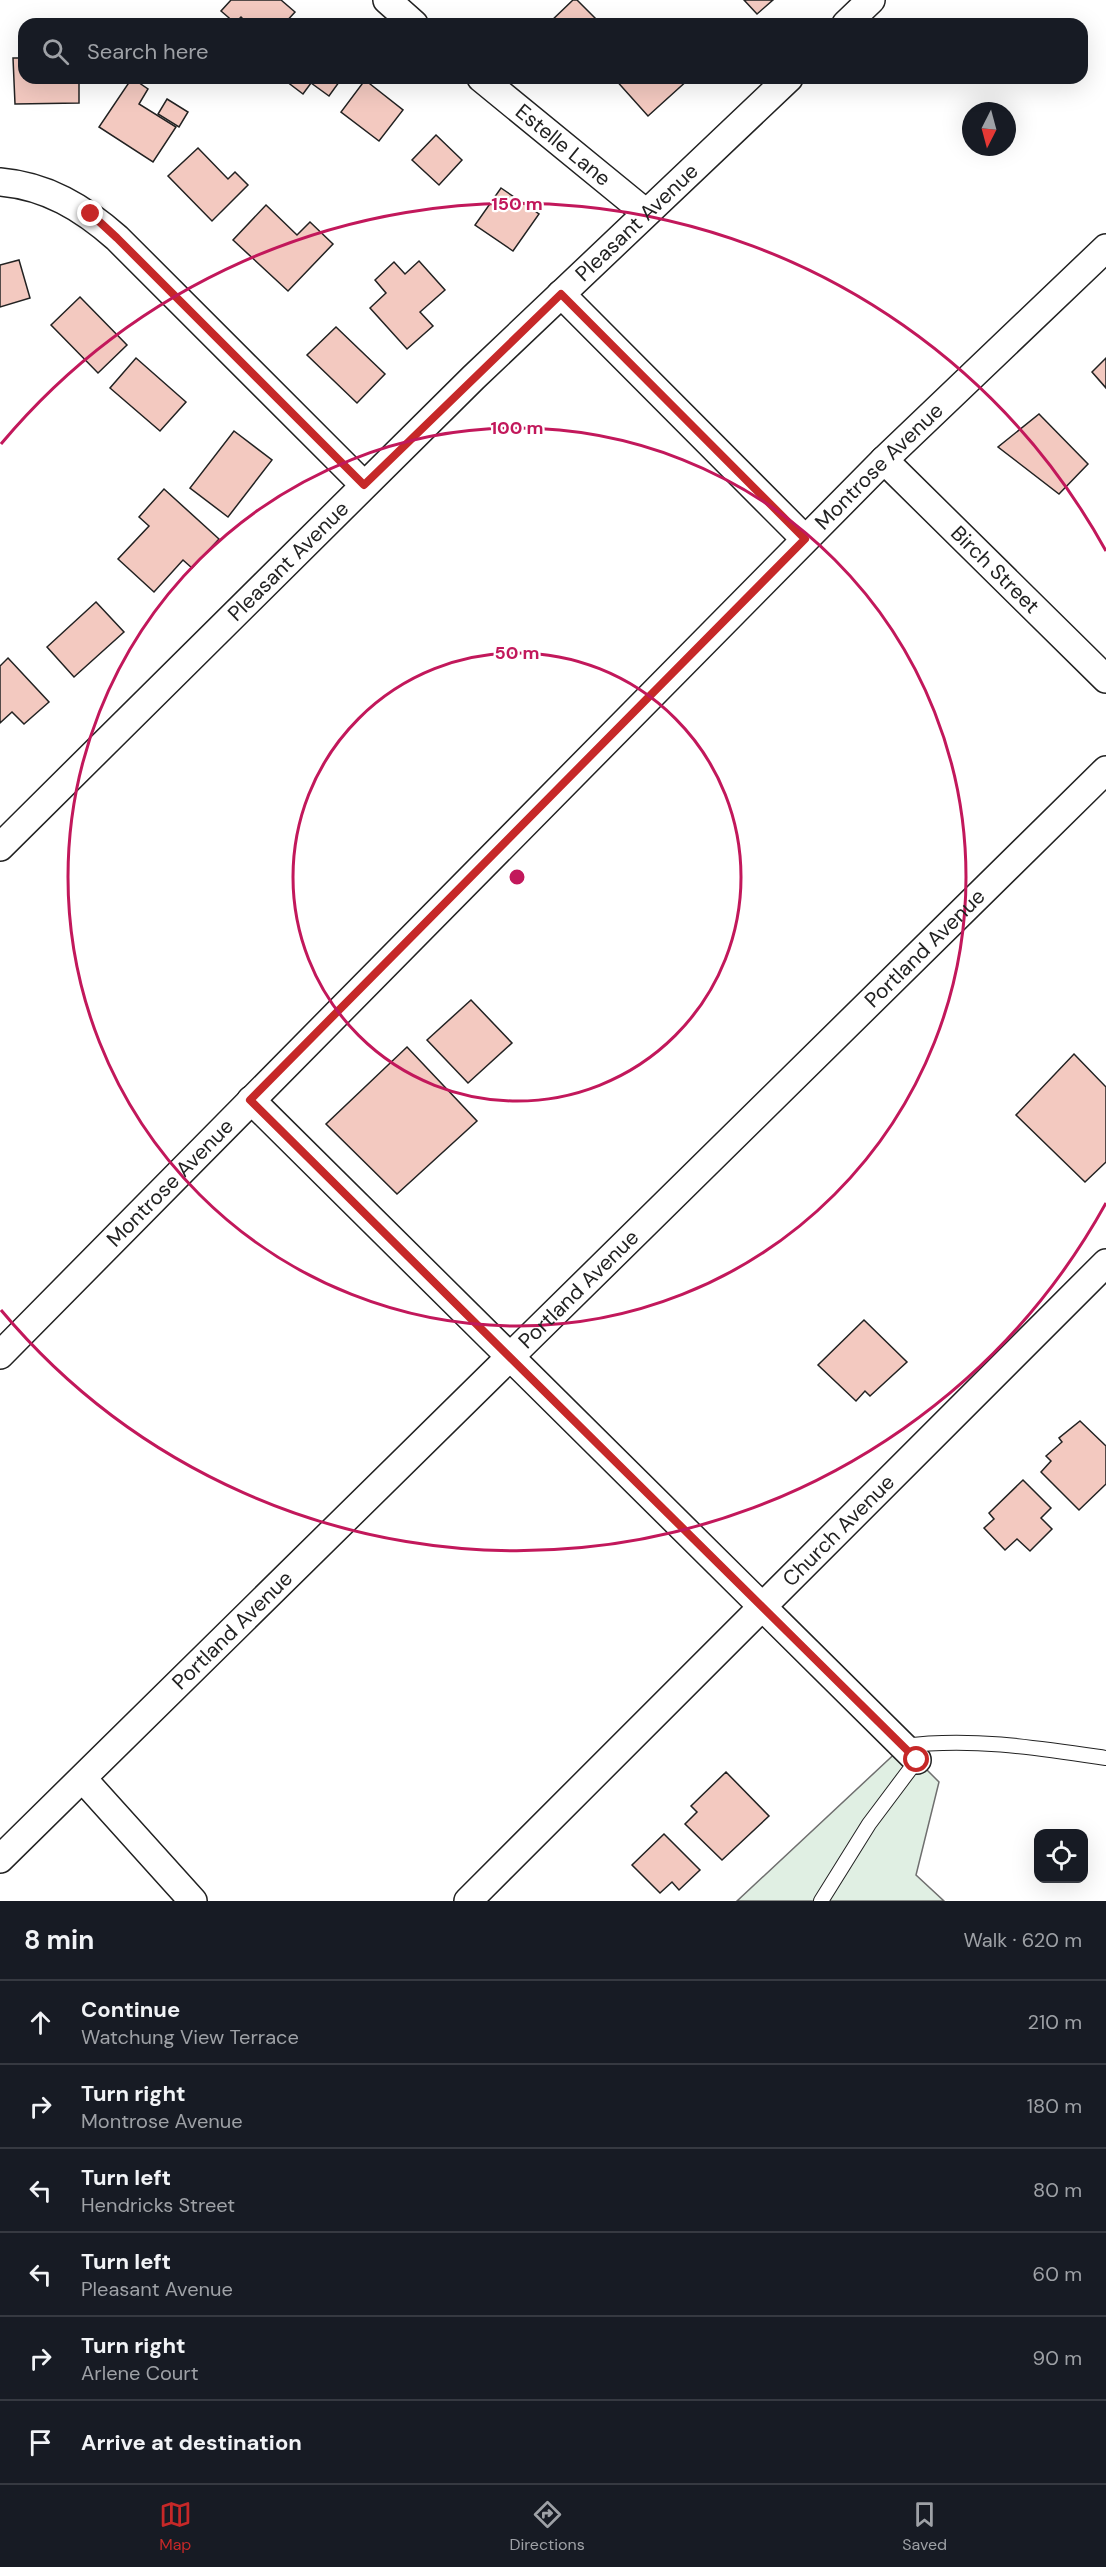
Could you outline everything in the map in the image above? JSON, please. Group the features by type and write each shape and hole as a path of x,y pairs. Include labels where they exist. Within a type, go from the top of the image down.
{"street":[{"path":"387,0 407,18"},
{"path":"852,18 871,0"},
{"name":"Estelle Lane","path":"488,84 646,213"},
{"name":"Pleasant Avenue","path":"0,847 364,485 783,84"},
{"path":"0,182 43,190 91,214 364,485"},
{"name":"Montrose Avenue","path":"0,1355 805,539 884,460 1106,248"},
{"path":"561,294 805,539"},
{"name":"Birch Street","path":"884,460 1106,679"},
{"name":"Portland Avenue","path":"0,1859 1106,770"},
{"path":"250,1100 910,1753"},
{"name":"Church Avenue","path":"468,1901 1106,1263"},
{"path":"83,1779 193,1901"}],"lane":[{"path":"821,1901 910,1753 939,1741 1030,1746 1106,1758"}],"green space":[{"path":"903,1746 939,1782 916,1875 944,1901 737,1901"}],"building":[{"path":"231,0 281,0 295,12 290,18 229,18 221,11"},
{"path":"573,0 577,0 595,18 554,18"},
{"path":"744,0 773,0 757,14"},
{"path":"13,58 18,58 18,84 79,84 79,103 15,104"},
{"path":"128,84 141,84 148,89 139,104 176,127 153,162 99,127"},
{"path":"290,84 310,84 303,94"},
{"path":"312,84 338,84 329,96"},
{"path":"362,84 370,84 403,110 379,141 341,112"},
{"path":"619,84 683,84 648,116"},
{"path":"167,99 188,112 179,127 158,114"},
{"path":"436,135 462,160 439,185 412,160"},
{"path":"198,148 228,179 235,172 248,185 212,221 168,176"},
{"path":"501,188 539,214 513,251 475,225"},
{"path":"266,205 297,235 310,222 333,244 288,291 233,240"},
{"path":"19,260 30,298 0,307 0,265"},
{"path":"419,261 445,290 420,312 433,326 407,349 370,308 386,293 375,280 394,262 405,274"},
{"path":"80,297 127,345 98,373 51,325"},
{"path":"336,327 385,374 357,403 307,355"},
{"path":"136,358 186,402 160,431 110,388"},
{"path":"1106,358 1106,388 1092,372"},
{"path":"1039,414 1088,464 1059,494 998,447"},
{"path":"234,431 272,460 228,517 190,488"},
{"path":"164,489 219,539 192,568 183,560 154,592 118,559 149,526 139,517"},
{"path":"96,602 124,632 74,677 47,647"},
{"path":"8,658 49,702 24,724 12,712 0,723 0,666"},
{"path":"471,1000 512,1043 468,1083 427,1040"},
{"path":"407,1047 477,1121 397,1194 326,1124"},
{"path":"1074,1054 1106,1087 1106,1162 1085,1182 1016,1115"},
{"path":"864,1320 907,1362 870,1396 865,1391 856,1401 818,1365"},
{"path":"1080,1421 1106,1446 1106,1484 1079,1510 1041,1472 1051,1461 1046,1456 1062,1442 1059,1438"},
{"path":"1023,1480 1051,1508 1041,1518 1052,1529 1030,1551 1017,1539 1005,1550 984,1528 994,1519 989,1513"},
{"path":"726,1772 769,1816 722,1860 685,1824 697,1812 691,1806"},
{"path":"664,1834 700,1870 679,1890 672,1882 660,1893 632,1865"}],"route":[{"path":"91,214 364,485 561,294 805,539 250,1100 917,1760"}]}
